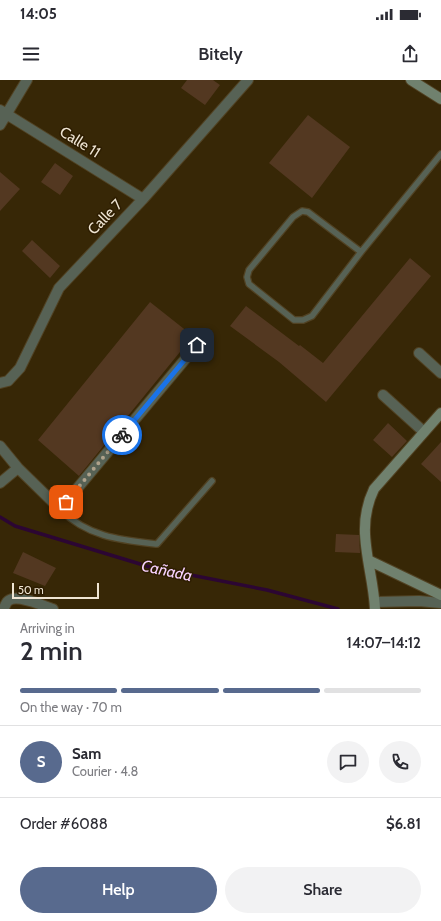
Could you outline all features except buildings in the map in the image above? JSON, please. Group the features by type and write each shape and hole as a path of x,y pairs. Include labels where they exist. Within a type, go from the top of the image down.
{"main road":[{"path":"413,81 440,97"},
{"path":"375,606 364,519 367,503 374,489 441,413"},
{"path":"368,560 441,595"}],"street":[{"path":"0,125 3,112 27,80"},
{"name":"Calle 7","path":"0,383 8,380 20,368 59,288 143,200 248,80"},
{"name":"Calle 11","path":"3,112 143,200"},
{"path":"0,446 18,468 60,509 197,345"},
{"path":"419,353 441,373"},
{"path":"383,395 424,432"},
{"path":"0,483 18,468"},
{"path":"3,609 8,600 14,598 21,598 53,609"},
{"path":"375,606 419,601 441,603"}],"lane":[{"path":"361,252 308,212 302,211 292,217 249,270 247,277 249,284 294,320 303,320 312,316 361,252 441,154"},
{"path":"60,509 68,517 93,532 114,539 157,544 212,481"}],"waterway":[{"name":"Cañada","path":"0,517 15,526 150,567 267,590 338,609"}],"way so far":[{"path":"66,502 73,496 122,435"}],"route":[{"path":"122,435 197,345"}]}
